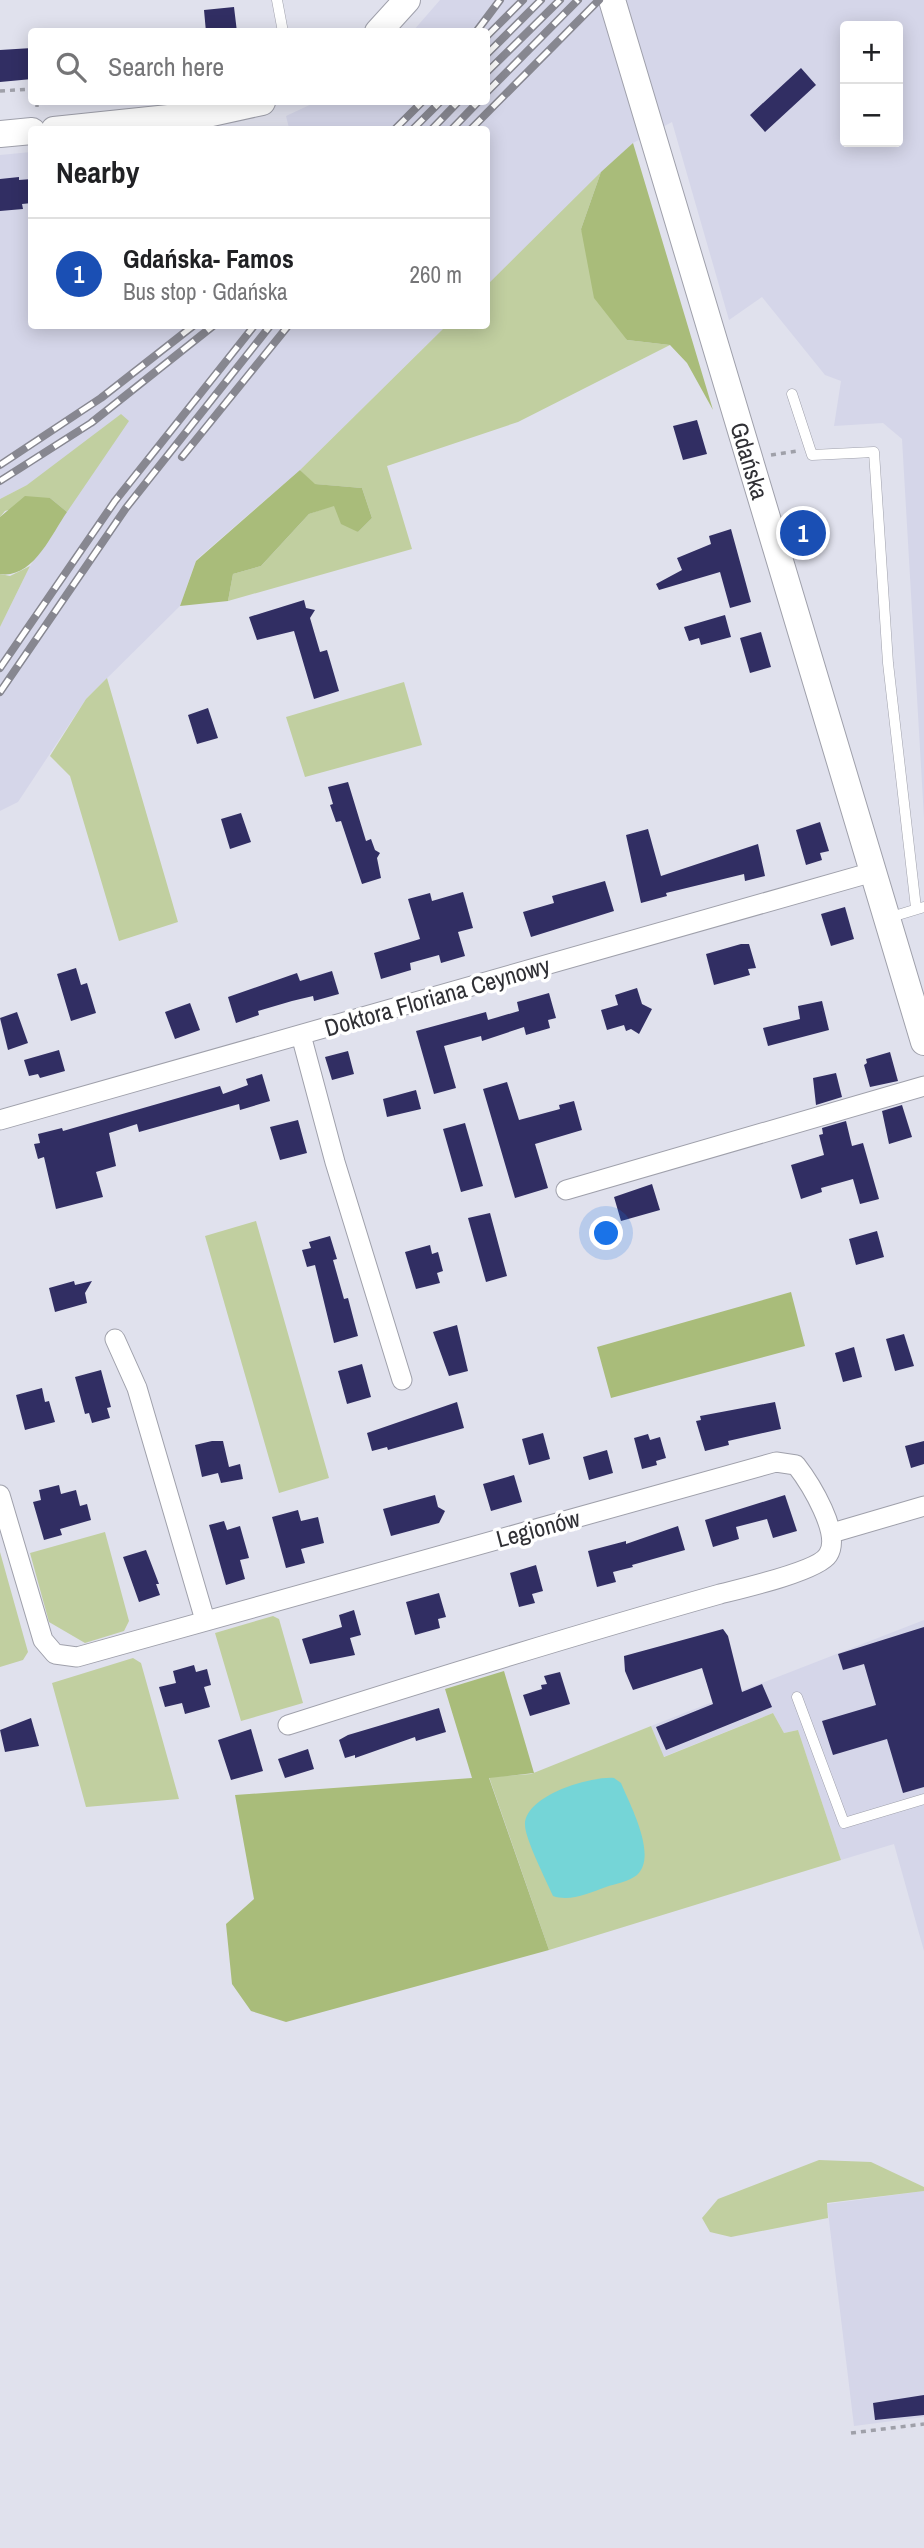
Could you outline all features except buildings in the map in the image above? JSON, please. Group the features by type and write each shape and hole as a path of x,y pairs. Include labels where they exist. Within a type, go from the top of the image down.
{"main road":[{"path":"382,28 407,0"},
{"name":"Gdańska","path":"612,0 924,1042"},
{"path":"92,126 207,114 248,105"},
{"path":"0,134 28,131"}],"street":[{"name":"Doktora Floriana Ceynowy","path":"0,1120 873,872"},
{"path":"301,1035 335,1162 402,1380"},
{"path":"566,1189 924,1086"},
{"path":"115,1339 137,1388 205,1620"},
{"name":"Legionów","path":"0,1495 43,1640 55,1654 77,1657 776,1462 796,1465 806,1478 832,1533"},
{"path":"288,1725 550,1641 786,1576 824,1561 830,1552 832,1533 924,1506"}],"lane":[{"path":"277,0 282,28"},
{"path":"792,394 812,455 874,452 888,663 920,907 887,918"},
{"path":"797,1697 844,1824 924,1800"}],"path":[{"path":"0,91 28,89"},
{"path":"851,2433 924,2424"}],"shaded area":[{"path":"440,0 924,0 924,818 902,439 883,423 834,426 841,381 825,375 762,297 729,320 672,122 633,143 490,282 490,126 288,126 286,116 310,105 490,105 490,28 416,28"},
{"path":"28,152 28,329 443,329 300,470 196,560 180,606 86,699 18,802 0,811 0,627 30,566 50,536 27,485 0,499 0,155"},
{"path":"924,1620 924,1951 894,1844 841,1860 798,1730 784,1733 773,1713 663,1757 651,1726"},
{"path":"924,2191 924,2417 854,2426 827,2204"}],"green space":[{"path":"633,143 713,410 687,363 670,345 627,340 594,298 581,229 601,172"},
{"path":"601,172 581,229 627,340 670,345 518,422 387,466 412,549 228,601 233,574 261,566 309,514 334,505 358,532 372,518 362,488 314,484 300,470 443,329 490,329 490,282"},
{"path":"121,414 129,421 67,512 50,498 5,511 0,517 0,499 27,485"},
{"path":"300,470 315,484 362,488 372,518 358,532 341,524 334,506 309,514 261,566 233,574 228,601 180,606 196,561"},
{"path":"25,496 50,498 67,512 40,554 31,563 12,574 0,574 0,517"},
{"path":"30,566 0,627 0,574 10,576"},
{"path":"107,678 178,922 119,941 70,776 50,756 86,699"},
{"path":"404,682 422,745 305,777 286,717"},
{"path":"256,1221 329,1478 279,1493 205,1236"},
{"path":"791,1292 805,1346 611,1398 597,1347"},
{"path":"105,1532 129,1621 124,1631 85,1643 49,1622 30,1553"},
{"path":"0,1552 28,1652 23,1660 0,1667"},
{"path":"273,1616 279,1619 303,1703 241,1721 215,1633"},
{"path":"133,1658 141,1663 179,1799 86,1807 52,1683"},
{"path":"504,1671 534,1773 489,1778 549,1950 286,2022 251,2011 232,1984 226,1924 254,1899 235,1795 472,1778 445,1689"},
{"path":"773,1713 784,1733 798,1730 841,1860 549,1950 489,1777 531,1774 651,1726 664,1757"},
{"path":"819,2160 871,2162 924,2187 924,2191 827,2203 828,2218 731,2237 710,2232 702,2218 718,2199"}],"water":[{"path":"614,1778 621,1783 636,1817 644,1843 643,1866 637,1875 630,1879 586,1894 566,1898 553,1896 526,1831 528,1814 547,1796 561,1790 590,1780"}],"railway":[{"path":"479,28 500,0"},
{"path":"490,33 523,0"},
{"path":"490,51 541,0"},
{"path":"490,69 560,0"},
{"path":"490,89 578,0"},
{"path":"474,126 599,0"},
{"path":"398,126 419,105"},
{"path":"416,126 437,105"},
{"path":"435,126 455,105"},
{"path":"455,126 475,105"},
{"path":"0,465 101,398 189,329"},
{"path":"0,481 91,423 209,329"},
{"path":"0,668 115,501 252,329"},
{"path":"0,692 126,508 268,329"},
{"path":"182,457 286,329"}],"place":[{"name":"Gdańska- Famos","path":"803,533"}]}
